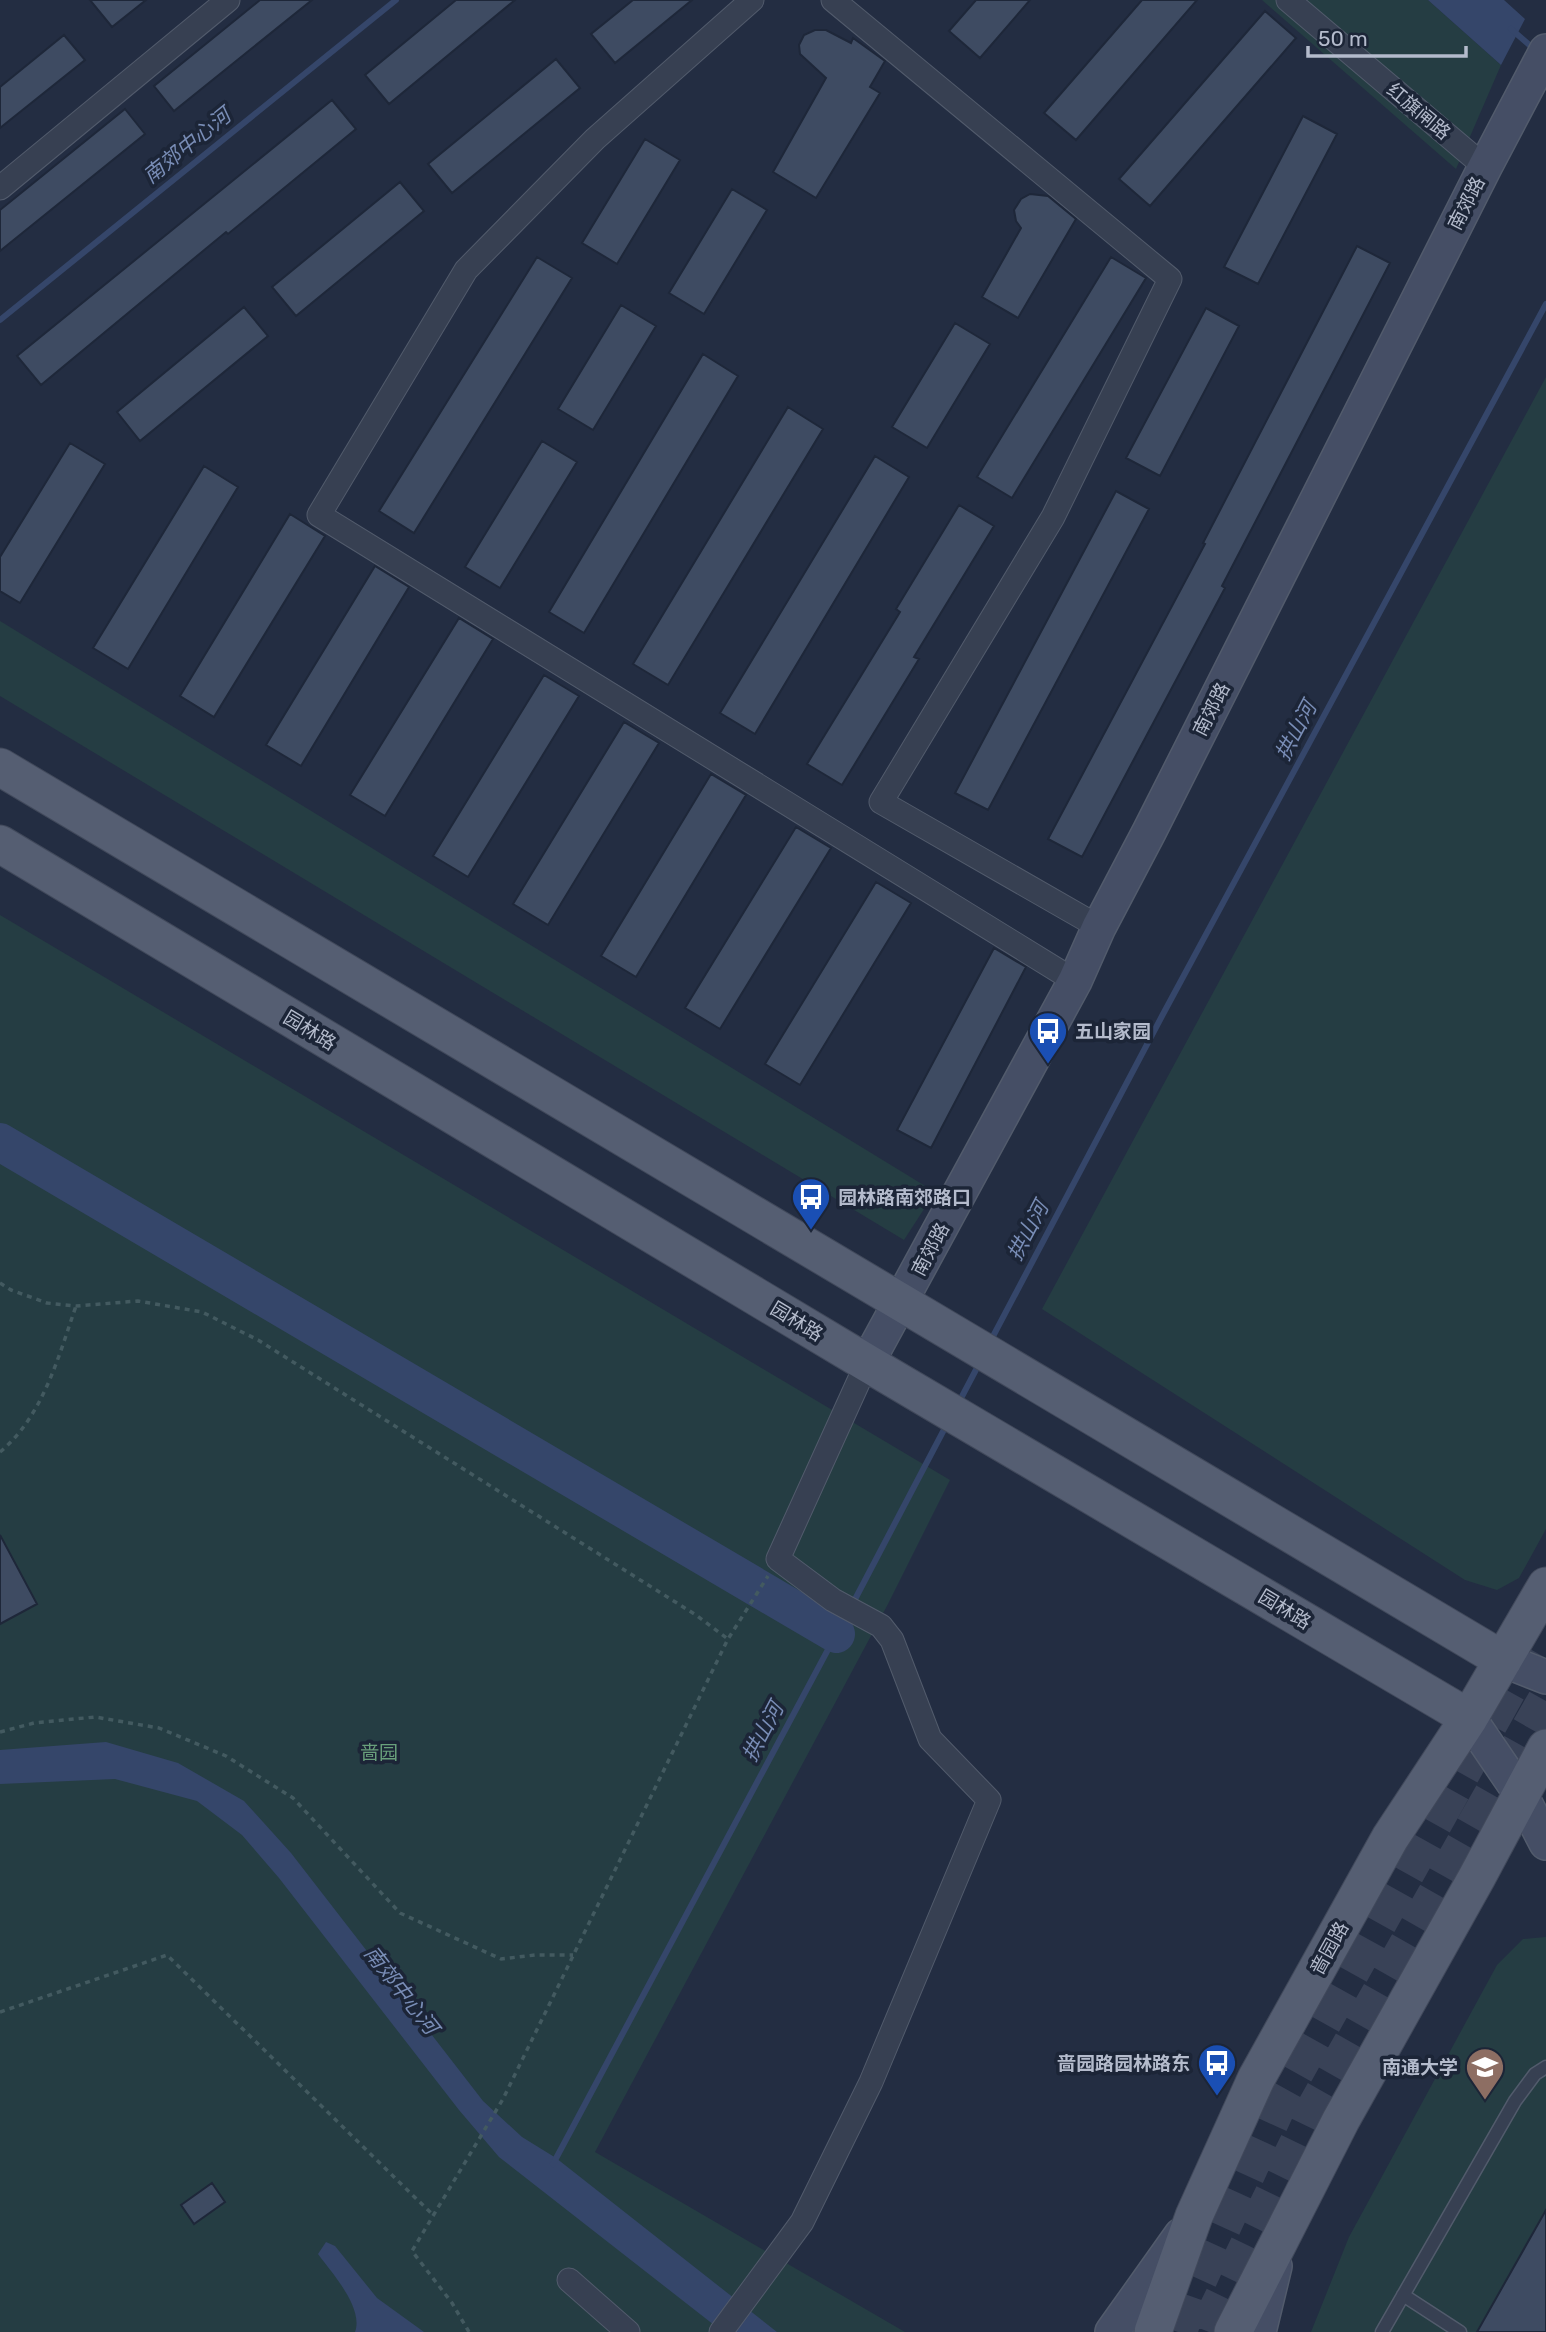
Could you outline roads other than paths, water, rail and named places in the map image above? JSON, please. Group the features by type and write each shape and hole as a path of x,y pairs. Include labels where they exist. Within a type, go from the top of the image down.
{"main road":[{"path":"0,767 1503,1660"},
{"name":"园林路","path":"0,844 867,1363 1469,1718"},
{"name":"啬园路","path":"1153,2332 1194,2216 1242,2108 1390,1838 1469,1718 1546,1586"},
{"path":"1233,2332 1341,2120 1546,1748"}],"street":[{"path":"0,188 229,0"},
{"path":"752,0 595,139 466,270 319,515 1075,981"},
{"path":"833,0 1170,279 1053,517 881,802 1099,927"},
{"name":"红旗闸路","path":"1288,0 1485,167"},
{"name":"南郊路","path":"867,1363 1075,981 1099,927 1546,51"},
{"path":"721,2332 803,2222 871,2082 989,1800 930,1739 892,1640 881,1626 833,1600 778,1559 867,1363"},
{"path":"1503,1660 1546,1677"},
{"name":"园林路","path":"1469,1718 1520,1793 1546,1843"},
{"path":"1112,2332 1194,2216"},
{"path":"1259,2332 1284,2232"},
{"path":"569,2280 628,2332"}],"lane":[{"path":"1382,2332 1515,2101 1535,2074 1546,2067"},
{"path":"1403,2295 1460,2332"}],"water":[{"path":"1428,0 1504,0 1525,19 1501,65"},
{"path":"106,1742 178,1763 244,1801 291,1853 483,2101 522,2137 556,2158 777,2332 723,2332 499,2157 459,2110 279,1878 242,1835 197,1801 115,1779 0,1784 0,1750"},
{"path":"326,2242 335,2246 377,2298 424,2332 355,2332 357,2323 351,2302 318,2254"}],"waterway":[{"name":"南郊中心河","path":"0,320 396,0"},
{"path":"1511,29 1534,49"},
{"name":"拱山河","path":"990,1342 1162,1016 1546,304"},
{"path":"0,1142 836,1634"},
{"name":"拱山河","path":"958,1404 979,1364"},
{"name":"拱山河","path":"852,1605 948,1422"},
{"name":"拱山河","path":"553,2164 847,1614"}],"tunnel":[{"path":"1178,2332 1191,2295 1282,2095 1530,1649"},
{"path":"1209,2332 1315,2109 1546,1701"}],"place":[{"name":"五山家园","path":"1048,1065"},
{"name":"园林路南郊路口","path":"811,1231"},
{"name":"啬园路园林路东","path":"1217,2097"},
{"name":"南通大学","path":"1485,2101"}],"park label":[{"name":"啬园","path":"379,1752"}]}
